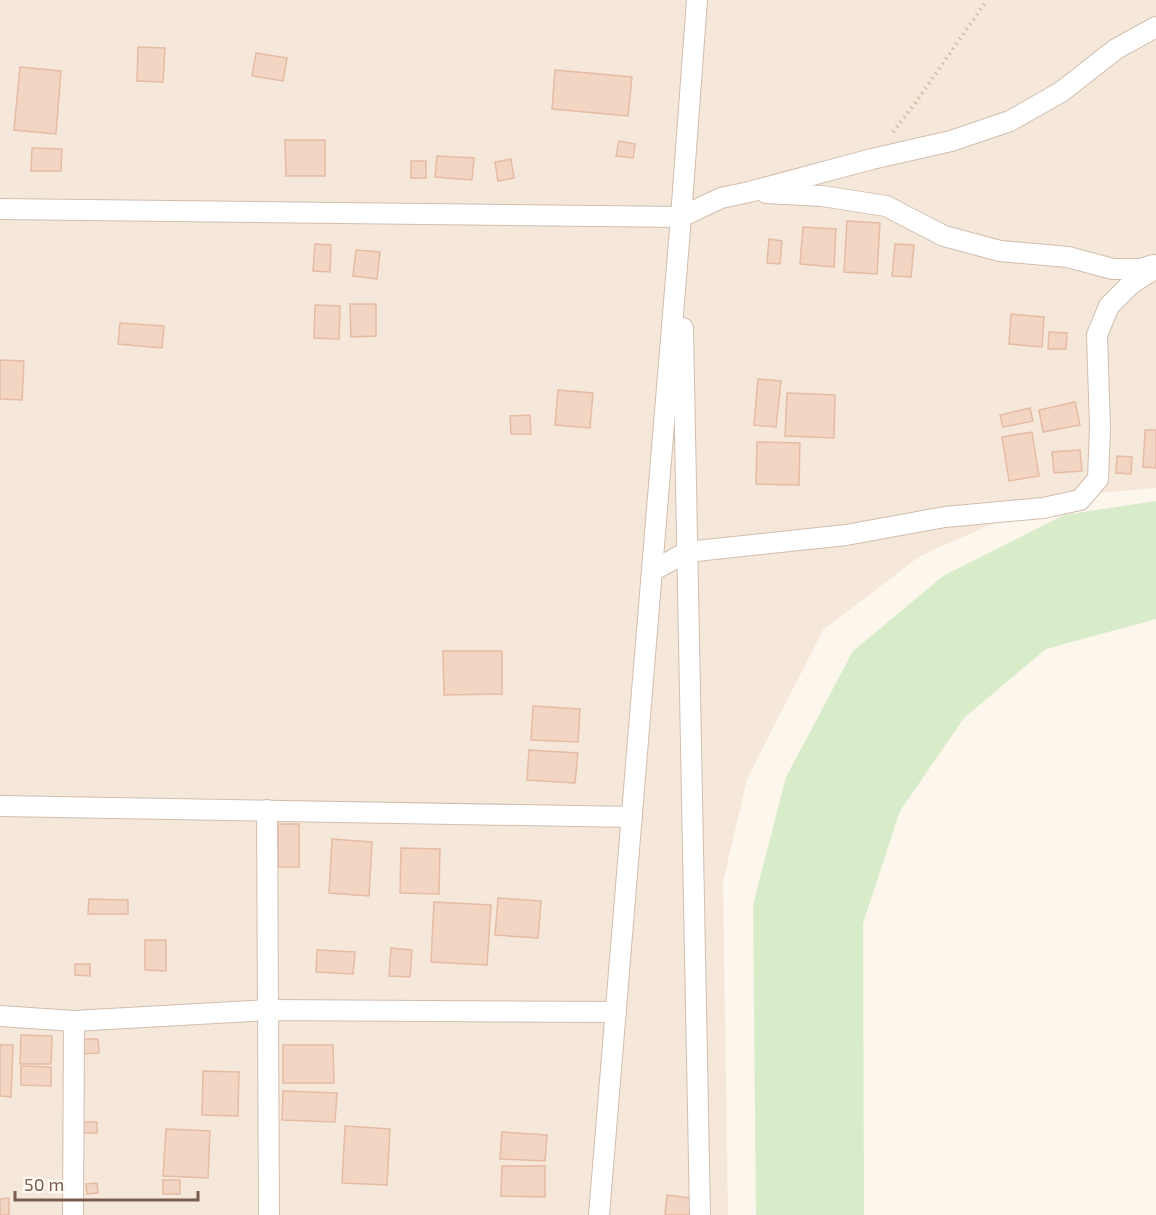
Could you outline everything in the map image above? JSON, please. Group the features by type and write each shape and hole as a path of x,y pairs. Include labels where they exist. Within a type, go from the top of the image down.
{"street":[{"path":"600,1215 697,0"},
{"path":"0,209 681,217 721,198 951,141 1010,122 1061,92 1116,49 1156,27"},
{"path":"749,192 822,195 886,206 944,236 1000,250 1068,256 1113,269 1141,269 1156,266"},
{"path":"681,217 700,1215"},
{"path":"652,571 687,552 846,535 945,517 1043,508 1080,500 1098,479 1100,428 1097,335 1109,306 1131,284 1156,266"},
{"path":"0,806 632,817"},
{"path":"267,810 269,1215"},
{"path":"0,1016 74,1021 268,1010 616,1012"},
{"path":"73,1215 74,1021"}],"path":[{"path":"872,159 916,102 987,0"}],"shaded area":[{"path":"0,0 1156,0 1156,488 1052,497 920,556 823,630 747,779 723,882 728,1215 0,1215"}],"green space":[{"path":"1156,501 1156,619 1046,649 964,718 900,811 863,923 864,1215 756,1215 753,905 786,777 853,651 943,576 1064,515"}],"building":[{"path":"138,47 165,48 163,82 137,81"},
{"path":"256,53 287,58 283,81 252,76"},
{"path":"20,67 61,71 56,134 14,130"},
{"path":"555,70 632,77 628,116 552,109"},
{"path":"285,140 325,140 325,176 286,176"},
{"path":"619,141 635,144 633,158 616,156"},
{"path":"32,148 62,149 61,171 31,171"},
{"path":"437,156 474,158 472,180 435,177"},
{"path":"511,159 514,178 498,181 495,162"},
{"path":"411,161 426,161 426,178 411,178"},
{"path":"847,221 880,223 877,274 844,272"},
{"path":"803,227 836,229 834,267 800,264"},
{"path":"769,239 782,241 780,264 767,263"},
{"path":"315,244 331,245 330,272 313,271"},
{"path":"895,244 914,245 911,277 892,276"},
{"path":"356,250 380,252 377,279 353,276"},
{"path":"350,304 376,304 376,336 351,337"},
{"path":"315,305 340,306 339,339 314,338"},
{"path":"1011,314 1044,317 1042,347 1009,344"},
{"path":"120,323 164,326 162,348 118,344"},
{"path":"1049,332 1067,333 1066,349 1048,349"},
{"path":"0,360 24,361 22,400 0,399"},
{"path":"758,379 781,381 776,427 754,425"},
{"path":"558,390 593,393 590,428 555,425"},
{"path":"787,393 835,395 834,438 785,436"},
{"path":"1075,402 1080,425 1043,432 1039,410"},
{"path":"1030,408 1033,421 1003,427 1000,415"},
{"path":"530,415 531,434 511,434 510,416"},
{"path":"1145,430 1156,430 1156,468 1143,467"},
{"path":"1032,432 1039,476 1009,481 1002,437"},
{"path":"757,442 800,443 799,485 756,484"},
{"path":"1080,450 1082,471 1054,473 1052,452"},
{"path":"1117,456 1132,457 1131,474 1116,473"},
{"path":"443,651 502,651 502,694 444,695"},
{"path":"533,706 580,709 578,742 531,740"},
{"path":"529,750 578,753 575,783 527,780"},
{"path":"278,824 299,824 299,867 278,867"},
{"path":"332,839 372,842 369,896 329,893"},
{"path":"401,848 440,849 439,894 400,893"},
{"path":"498,898 541,901 538,938 495,935"},
{"path":"89,899 128,900 128,914 88,914"},
{"path":"434,902 491,905 487,965 431,962"},
{"path":"145,940 166,940 166,971 145,970"},
{"path":"391,948 412,950 410,977 389,976"},
{"path":"317,950 355,952 353,974 316,972"},
{"path":"75,964 90,964 90,976 75,975"},
{"path":"21,1035 52,1036 51,1064 20,1064"},
{"path":"82,1039 98,1039 99,1053 83,1054"},
{"path":"0,1045 13,1045 11,1097 0,1096"},
{"path":"283,1045 333,1045 334,1083 283,1083"},
{"path":"21,1066 51,1067 51,1086 21,1085"},
{"path":"203,1071 239,1072 238,1116 202,1115"},
{"path":"283,1091 337,1093 335,1122 282,1120"},
{"path":"83,1122 97,1122 97,1133 83,1133"},
{"path":"345,1126 390,1129 387,1185 342,1183"},
{"path":"166,1129 210,1131 208,1178 163,1176"},
{"path":"502,1132 547,1135 545,1161 500,1159"},
{"path":"502,1166 545,1166 545,1197 501,1196"},
{"path":"163,1180 180,1180 180,1194 163,1194"},
{"path":"97,1183 98,1193 87,1194 86,1184"},
{"path":"667,1195 697,1199 695,1215 665,1215"},
{"path":"9,1198 9,1215 0,1215 0,1199"}]}
